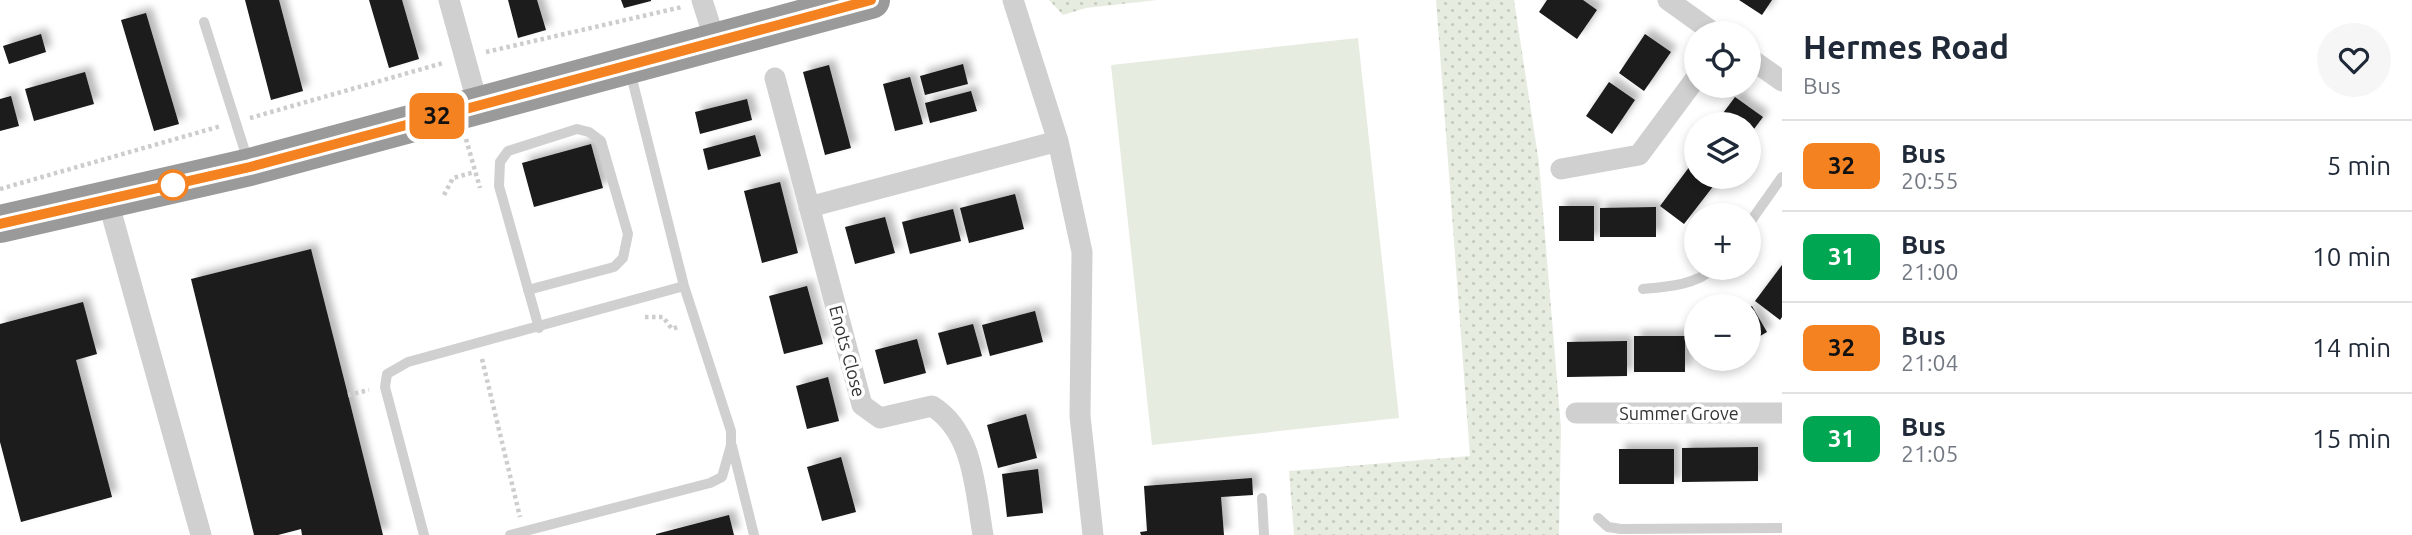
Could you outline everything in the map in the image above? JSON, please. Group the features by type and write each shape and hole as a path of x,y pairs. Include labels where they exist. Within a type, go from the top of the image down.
{"highway":[{"path":"0,224 250,167 871,0"}],"street":[{"path":"449,0 465,57 468,107"},
{"path":"1013,0 1058,141 1082,252 1080,416 1093,535"},
{"path":"1668,0 1697,21"},
{"path":"703,1 715,41"},
{"path":"1761,66 1782,81"},
{"name":"Enots Close","path":"775,78 862,405 880,418 932,406 948,416 967,449 983,535"},
{"path":"1560,169 1639,155 1684,94"},
{"path":"809,207 1058,141"},
{"path":"108,201 201,535"},
{"name":"Summer Grove","path":"1576,413 1782,413"}],"lane":[{"path":"204,22 250,167"},
{"path":"628,65 684,286 731,431 731,445 754,535"},
{"path":"528,290 614,267 623,258 628,234 601,141 589,132 577,130 508,151 500,162 499,186 528,290 539,328"},
{"path":"1761,207 1782,177"},
{"path":"1643,289 1691,280"},
{"path":"424,535 385,387 387,374 408,362 684,286"},
{"path":"510,535 710,483 722,477 731,445"},
{"path":"1262,498 1264,535"},
{"path":"1598,518 1608,527 1621,529 1782,528"}],"path":[{"path":"0,188 465,57 703,1"},
{"path":"468,107 475,172 482,196"},
{"path":"444,195 453,178 475,172"},
{"path":"637,318 663,317 672,329 697,320"},
{"path":"470,362 493,356"},
{"path":"482,359 524,531"},
{"path":"348,395 385,387"}],"shaded area":[{"path":"1049,0 1157,0 1086,8 1063,15"},
{"path":"1436,0 1514,0 1539,163 1561,428 1559,535 1294,535 1289,471 1470,456"},
{"path":"1358,38 1399,418 1152,445 1111,65"}],"building":[{"path":"245,0 279,0 303,91 271,100"},
{"path":"369,0 402,0 419,59 389,68"},
{"path":"508,0 537,0 546,30 518,38"},
{"path":"621,0 651,0 651,1 624,8"},
{"path":"1547,0 1583,0 1597,10 1577,39 1539,12"},
{"path":"1739,0 1772,0 1762,15"},
{"path":"146,13 179,124 154,131 121,20"},
{"path":"41,34 46,52 9,64 3,46"},
{"path":"1645,34 1671,52 1644,91 1619,73"},
{"path":"963,64 968,84 925,95 920,76"},
{"path":"829,65 851,148 825,155 803,72"},
{"path":"85,72 94,104 34,121 25,89"},
{"path":"910,77 923,124 895,131 883,84"},
{"path":"1609,82 1635,100 1612,134 1586,116"},
{"path":"971,91 977,111 930,123 925,103"},
{"path":"11,96 19,126 0,131 0,99"},
{"path":"1736,98 1756,112 1724,112"},
{"path":"747,99 752,120 700,134 695,112"},
{"path":"755,135 761,156 708,170 703,149"},
{"path":"591,144 603,188 534,207 522,163"},
{"path":"1684,174 1684,189 1711,189 1700,203 1684,203 1684,224 1660,206"},
{"path":"780,182 798,253 762,263 744,191"},
{"path":"1015,194 1024,229 969,243 960,208"},
{"path":"1559,206 1594,206 1594,241 1559,241"},
{"path":"1656,207 1656,237 1600,237 1600,208"},
{"path":"953,209 961,241 910,254 902,222"},
{"path":"885,217 895,253 855,264 845,227"},
{"path":"311,249 383,535 302,535 301,529 278,535 254,535 191,279"},
{"path":"1782,265 1780,320 1761,306 1760,294"},
{"path":"807,286 823,344 784,354 769,296"},
{"path":"83,302 97,354 76,360 112,497 21,522 0,442 0,324"},
{"path":"1035,311 1043,342 990,356 982,325"},
{"path":"1761,322 1767,332 1761,335"},
{"path":"973,324 982,356 947,365 938,333"},
{"path":"1634,336 1684,336 1685,372 1634,372"},
{"path":"917,339 926,373 884,384 875,350"},
{"path":"1627,341 1627,376 1567,377 1567,342"},
{"path":"828,377 839,421 807,429 796,386"},
{"path":"1026,414 1037,458 998,468 987,425"},
{"path":"1758,447 1758,481 1682,482 1682,448"},
{"path":"1619,449 1674,449 1674,484 1619,484"},
{"path":"841,457 856,512 822,521 807,467"},
{"path":"1038,469 1043,513 1007,517 1002,474"},
{"path":"1252,478 1253,495 1221,497 1224,535 1141,535 1140,532 1147,531 1144,486"},
{"path":"729,515 734,535 656,535 656,534"}],"bus line":[{"name":"32","path":"0,224 250,167 871,0"}]}
